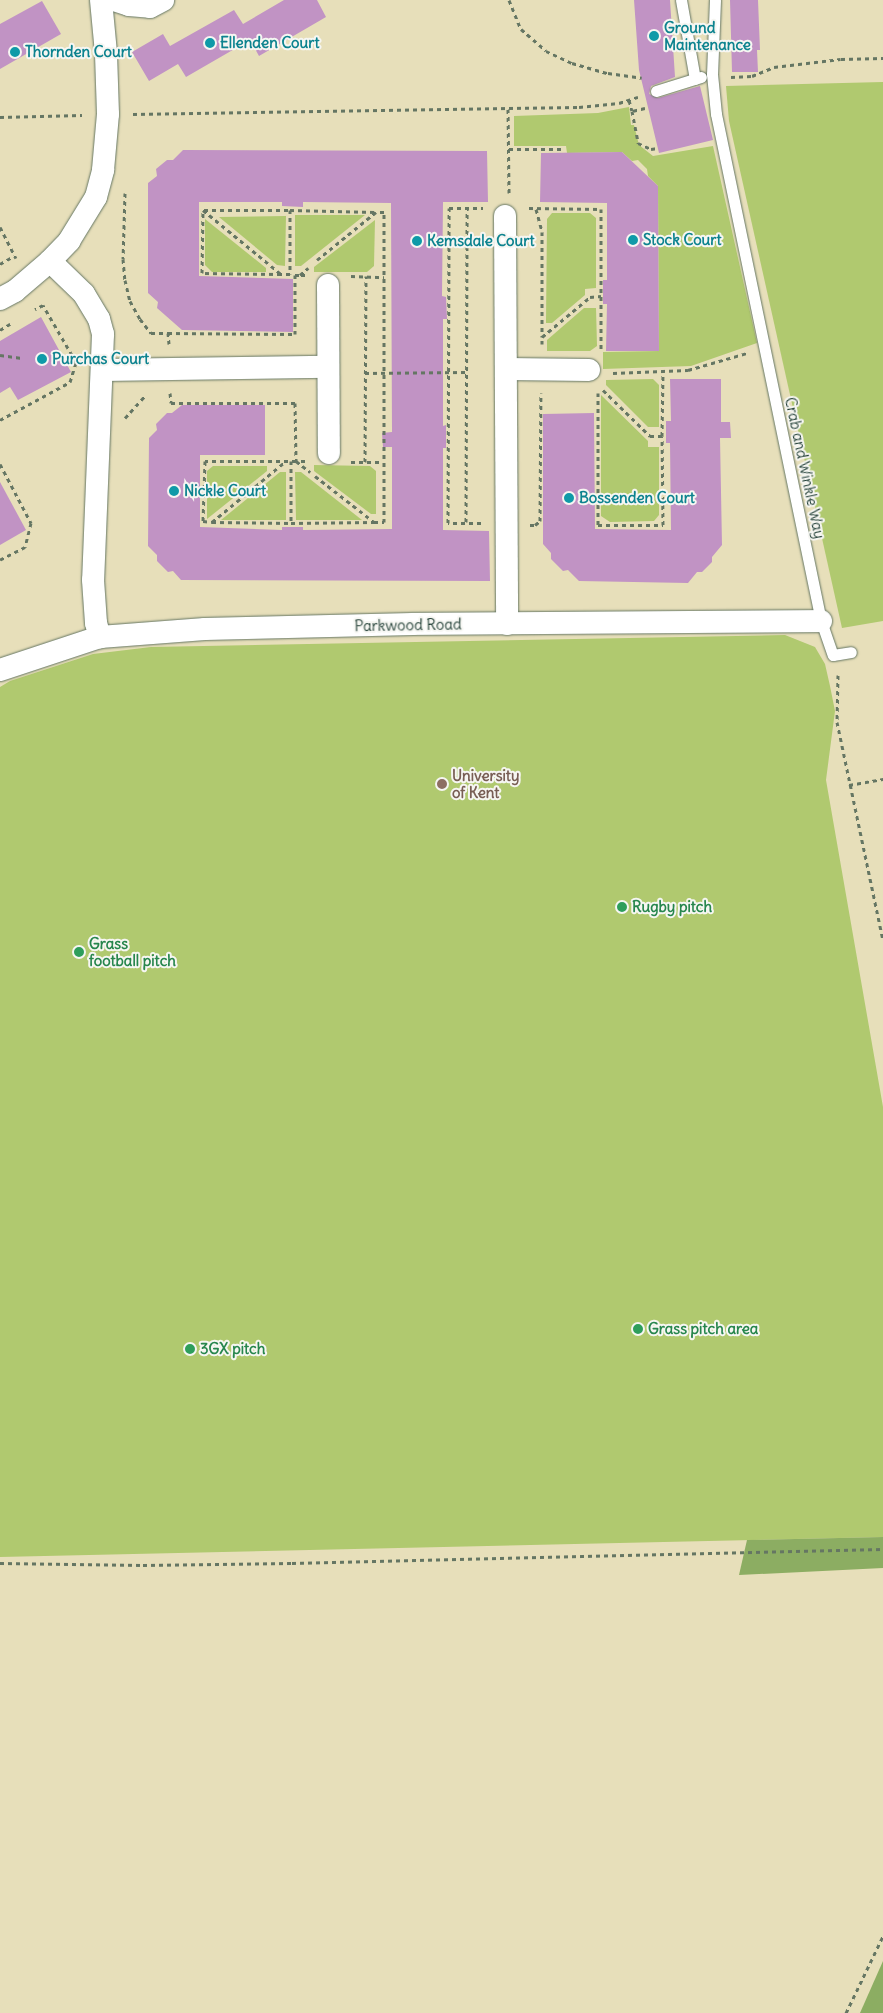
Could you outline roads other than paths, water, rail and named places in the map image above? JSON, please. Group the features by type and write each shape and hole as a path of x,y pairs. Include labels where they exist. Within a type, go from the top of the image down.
{"street":[{"path":"0,299 15,291 50,262 69,242 96,197 103,170 108,114 106,53 101,0"},
{"path":"114,0 129,5 150,7 163,0"},
{"path":"500,207 506,369 507,624"},
{"path":"50,262 84,294 100,319 104,346 93,580 96,623 100,637"},
{"path":"328,278 329,458"},
{"path":"506,369 598,365"},
{"path":"103,370 328,367"},
{"name":"Parkwood Road","path":"0,670 100,637 205,629 821,621"}],"lane":[{"path":"681,0 695,79"},
{"name":"Crab and Winkle Way","path":"715,0 712,74 716,114 764,348 821,621 833,655 851,652"},
{"path":"656,91 712,74"}],"place":[{"name":"Ground Maintenance","path":"654,36"},
{"name":"Ellenden Court","path":"210,43"},
{"name":"Thornden Court","path":"15,52"},
{"name":"Stock Court","path":"633,240"},
{"name":"Kemsdale Court","path":"417,241"},
{"name":"Purchas Court","path":"42,359"},
{"name":"Nickle Court","path":"174,491"},
{"name":"Bossenden Court","path":"569,498"},
{"name":"University of Kent","path":"442,784"},
{"name":"Rugby pitch","path":"622,907"},
{"name":"Grass football pitch","path":"79,952"},
{"name":"Grass pitch area","path":"638,1329"},
{"name":"3GX pitch","path":"190,1349"}]}
